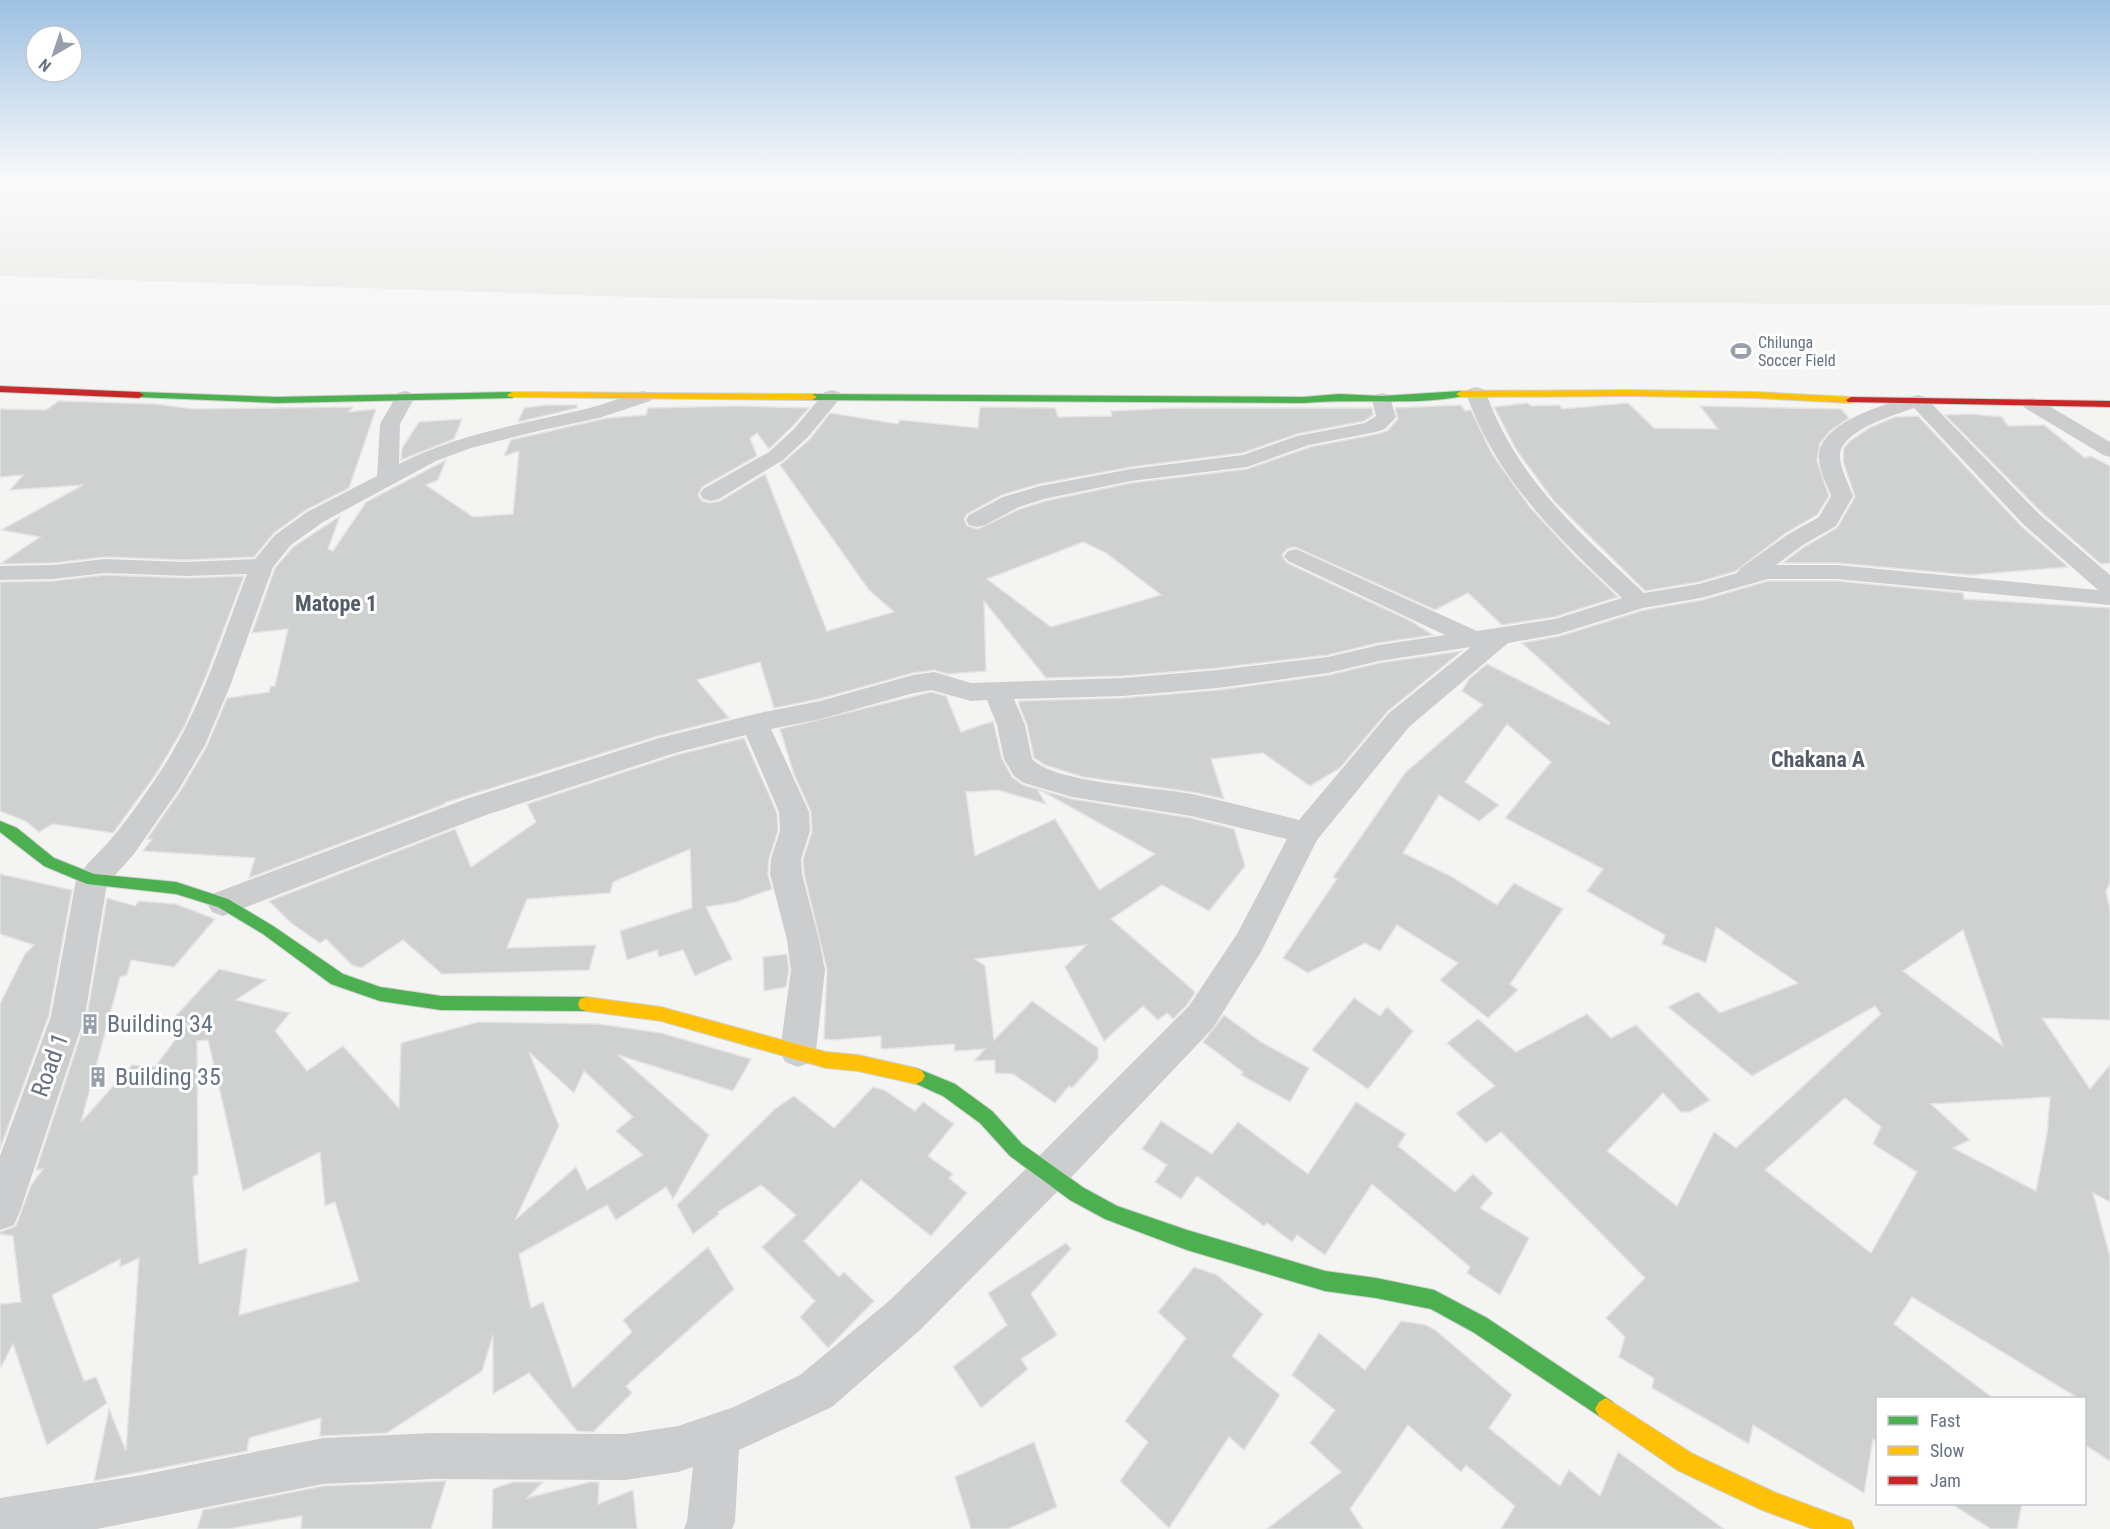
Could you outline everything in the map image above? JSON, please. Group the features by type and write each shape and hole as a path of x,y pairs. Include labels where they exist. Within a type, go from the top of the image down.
{"street":[{"path":"0,389 277,399 476,395 1382,399 1476,393 1756,395 1840,400 2110,404"},
{"path":"1476,393 1489,428 1506,457 1539,501 1575,541 1639,601"},
{"path":"711,494 776,456 801,433 832,396"},
{"path":"388,478 390,424 405,397"},
{"path":"92,880 130,837 169,782 191,745 217,686 262,566 283,540 297,528 429,457 464,444 601,411 643,397"},
{"path":"977,520 1011,502 1040,493 1131,474 1247,461 1304,440 1369,428 1378,425 1386,417 1382,399"},
{"path":"1743,578 1795,540 1828,521 1842,496 1829,455 1835,439 1878,413 1918,401"},
{"path":"1918,401 2031,519 2110,588"},
{"path":"2032,404 2110,451"},
{"path":"1296,556 1487,638"},
{"path":"0,573 53,572 105,566 186,569 262,566"},
{"path":"223,903 476,807 669,745 755,723 820,710 912,684 934,681 944,686 971,692 1123,687 1218,679 1328,665 1379,653 1558,626 1639,601 1701,591 1767,572 1837,572 2110,597"},
{"path":"0,1522 142,1498 323,1461 434,1456 625,1457 678,1449 741,1426 816,1391 904,1316 1049,1173 1201,1017 1249,944 1305,833 1399,720 1487,638"},
{"path":"997,692 1011,726 1015,752 1024,770 1038,777 1102,791 1174,802 1305,833"},
{"path":"755,723 794,812 795,831 786,859 786,874 803,940 808,970 798,1051"},
{"path":"0,826 12,832 49,862 92,880 176,888 223,903 268,930 337,979 380,994 441,1003 526,1002 599,1005 661,1014 826,1060 858,1063 916,1076 949,1090 986,1117 1016,1150 1077,1194 1112,1213 1186,1240 1325,1281 1376,1288 1434,1300 1480,1325 1685,1461 1770,1502 1843,1529"},
{"name":"Road 1","path":"0,1211 68,1016 92,880"},
{"path":"708,1529 711,1522 718,1435"}],"shaded area":[{"path":"0,251 2110,251 2110,305 697,299 0,276"}],"building":[{"path":"59,401 154,404 194,409 353,407 349,412 376,409 349,488 306,510 274,533 254,557 186,560 105,557 53,563 0,564 40,537 1,530 83,485 10,490 23,475 0,477 0,409 46,410"},
{"path":"1527,403 1531,406 1559,405 1562,409 1628,403 1654,428 1718,429 1700,406 1841,409 1849,418 1830,431 1820,443 1817,461 1829,496 1817,515 1786,533 1736,571 1699,582 1645,591 1554,501 1517,451 1494,407"},
{"path":"577,405 577,408 518,422 524,408"},
{"path":"1461,405 1465,411 1471,410 1492,454 1529,506 1573,554 1618,597 1554,617 1502,625 1468,593 1435,610 1295,547 1287,549 1282,555 1287,563 1411,621 1433,635 1378,643 1328,655 1218,668 1123,676 1046,678 984,601 986,671 947,674 934,670 913,673 819,699 774,708 760,662 697,680 729,718 658,736 444,803 249,878 255,858 143,851 152,839 147,839 181,790 207,746 227,698 269,692 271,686 275,686 288,629 252,633 275,568 293,547 340,516 328,549 333,551 366,502 446,460 438,480 426,485 473,517 513,514 519,451 504,456 511,440 607,418 646,415 648,408 740,406 809,408 769,449 757,433 750,438 757,456 702,487 698,495 702,501 710,503 720,501 765,474 827,631 894,612 869,590 780,465 810,439 830,413 898,424 900,420 978,428 980,407 1055,408 1058,417 1112,416 1111,411 1176,408 1372,408 1373,415 1364,421 1297,434 1242,453 1131,467 1039,484 1002,495 967,514 964,519 967,526 978,529 1020,509 1045,501 1131,483 1247,469 1310,447 1377,434 1387,431 1398,419 1395,408","holes":["1083,542 1106,553 1161,595 1051,627 987,579"]},
{"path":"1971,414 2002,417 2008,426 2044,425 2085,458 2091,456 2110,466 2110,563 2101,564 2041,512 1945,415"},
{"path":"1918,416 2021,526 2068,567 1970,575 1837,563 1783,563 1804,547 1837,528 1855,497 1843,461 1844,448 1850,441 1871,427 1895,417"},
{"path":"462,419 454,439 401,460 402,448 419,422"},
{"path":"105,575 186,578 244,576 184,727 156,774 113,833 53,824 39,832 25,821 0,811 0,582 53,581"},
{"path":"1768,581 1837,581 1963,593 1964,599 2110,608 2110,883 2106,891 2110,910 2110,1020 2042,1018 2090,1089 2110,1065 2110,1202 2093,1193 2110,1257 2110,1461 2086,1446 2086,1397 2076,1397 1912,1297 1894,1324 1992,1397 1876,1397 1876,1441 1873,1439 1864,1493 1753,1425 1749,1444 1652,1388 1654,1378 1619,1357 1625,1337 1606,1318 1645,1278 1501,1132 1486,1143 1456,1113 1495,1086 1447,1043 1478,1019 1516,1052 1587,1014 1611,1038 1636,1025 1710,1100 1690,1112 1681,1112 1663,1093 1607,1151 1677,1206 1714,1132 1736,1148 1881,1014 1875,1006 1752,1076 1668,1007 1698,992 1720,1013 1798,983 1716,927 1706,963 1662,944 1665,935 1587,891 1603,869 1505,818 1551,762 1507,724 1465,782 1499,805 1479,821 1439,795 1403,853 1452,877 1497,905 1514,883 1563,909 1510,984 1518,990 1488,1018 1440,980 1458,963 1397,925 1380,951 1365,943 1308,973 1283,958 1337,879 1333,877 1405,773 1483,705 1462,691 1469,679 1487,664 1609,725 1610,723 1522,643 1560,636 1644,610 1702,600","holes":["1963,930 2003,1046 1903,971","2050,1097 2047,1134 2036,1191 1953,1148 1970,1140 1931,1104","1845,1098 1881,1127 1873,1144 1917,1172 1871,1253 1765,1170"]},
{"path":"1462,651 1388,711 1340,768 1310,786 1263,753 1211,759 1224,799 1192,792 1083,777 1045,765 1034,758 1027,725 1019,705 1019,701 1123,698 1218,690 1329,675 1379,663"},
{"path":"931,692 946,696 961,732 993,721 1002,759 1012,777 1023,785 1037,789 1046,804 998,790 966,792 975,856 1055,819 1099,890 1155,854 1038,789 1072,799 1191,818 1234,829 1245,866 1209,911 1162,885 1111,919 1195,993 1173,1019 1167,1013 1158,1020 1143,1006 1104,1041 1065,967 1086,945 975,959 985,966 994,1040 1032,1001 1098,1048 1098,1059 1072,1088 1069,1086 1055,1103 1013,1074 995,1073 995,1060 974,1061 985,1049 954,1051 955,1044 884,1049 881,1048 881,1036 824,1039 827,970 804,874 803,859 812,832 811,812 794,774 780,729"},
{"path":"744,738 777,813 778,831 769,859 768,875 772,889 736,902 706,907 732,959 695,976 683,950 659,957 657,950 627,960 620,931 692,908 690,849 613,882 610,893 527,899 507,948 596,945 589,970 442,974 403,940 361,968 352,965 326,939 320,943 291,923 269,901 455,829 471,867 536,822 527,804 676,755"},
{"path":"0,874 72,890 49,1015 0,1149 0,1004 25,954 34,945 0,934"},
{"path":"107,898 135,906 139,901 176,904 215,919 174,967 131,960 127,975 120,977 81,1122 132,1065 155,1067 187,1024 172,1020 219,969 266,980 236,1000 290,1013 275,1031 307,1071 343,1046 399,1108 401,1043 478,1022 599,1024 661,1033 751,1059 733,1091 618,1055 709,1135 673,1199 666,1187 616,1220 607,1205 519,1254 531,1308 543,1302 573,1388 632,1332 623,1320 708,1247 734,1289 626,1386 632,1393 593,1432 577,1431 529,1373 493,1394 493,1335 482,1371 387,1433 320,1436 321,1418 249,1438 247,1451 94,1481 109,1409 126,1451 139,1258 120,1267 120,1259 52,1295 84,1381 96,1377 107,1403 47,1445 13,1344 0,1369 0,1304 21,1302 13,1236 0,1234 0,1232 16,1226 31,1185 43,1169 36,1170 87,1016","holes":["208,1040 243,1191 320,1152 325,1206 335,1202 359,1281 239,1315 247,1248 199,1264 193,1177 198,1174 197,1041","529,1052 574,1093 584,1071 633,1117 616,1131 643,1155 587,1190 576,1167 515,1220 559,1126"]},
{"path":"787,954 789,970 786,987 764,991 763,957"},
{"path":"1354,998 1380,1016 1387,1007 1413,1031 1368,1089 1312,1050"},
{"path":"1224,1015 1261,1042 1309,1068 1290,1102 1241,1075 1243,1072 1203,1042"},
{"path":"873,1087 884,1090 915,1111 923,1102 954,1124 928,1156 953,1174 949,1178 967,1193 931,1236 861,1180 804,1241 839,1277 844,1272 874,1301 828,1348 800,1317 815,1301 762,1247 796,1215 761,1185 718,1212 719,1214 693,1234 677,1205 775,1109 794,1096 834,1128"},
{"path":"1356,1102 1406,1134 1398,1146 1455,1192 1473,1174 1493,1193 1480,1208 1529,1238 1500,1295 1467,1273 1470,1267 1372,1184 1325,1255 1297,1235 1292,1242 1267,1223 1264,1226 1197,1176 1181,1199 1155,1182 1167,1165 1142,1149 1161,1121 1212,1154 1238,1122 1308,1174"},
{"path":"1066,1243 1071,1249 1031,1294 1057,1335 1021,1359 1028,1369 981,1408 953,1367 1007,1325 988,1293"},
{"path":"1194,1267 1217,1275 1263,1314 1232,1356 1280,1395 1244,1450 1229,1437 1169,1528 1120,1481 1148,1442 1125,1421 1186,1338 1158,1312"},
{"path":"1401,1321 1426,1325 1435,1330 1512,1395 1489,1428 1560,1486 1569,1470 1600,1496 1618,1452 1724,1529 1501,1529 1515,1506 1466,1465 1461,1472 1408,1425 1350,1509 1363,1529 1267,1529 1341,1472 1310,1443 1335,1410 1292,1375 1319,1333 1365,1370"},
{"path":"1034,1442 1057,1507 1008,1529 971,1529 955,1477"},
{"path":"446,1481 431,1529 301,1529 302,1516 228,1529 197,1529 203,1510 323,1486"},
{"path":"513,1482 543,1482 527,1498 590,1482 599,1482 598,1504 633,1490 637,1529 492,1529 493,1489"},
{"path":"1953,1505 2022,1505 2017,1529 1991,1529"}],"traffic: fast":[{"path":"812,397 1303,400 1339,397 1382,399 1461,394"},
{"path":"139,395 277,400 512,395"},
{"path":"0,826 12,832 49,862 92,880 176,888 223,903 268,930 337,979 380,994 441,1003 586,1004"},
{"path":"916,1076 949,1090 986,1117 1016,1150 1077,1194 1112,1213 1187,1240 1325,1281 1376,1288 1434,1300 1480,1325 1606,1409"}],"traffic: slow":[{"path":"1461,394 1630,393 1756,395 1851,400"},
{"path":"512,395 812,397"},
{"path":"586,1004 661,1014 826,1060 858,1063 916,1076"},
{"path":"1606,1409 1685,1462 1770,1502 1843,1529"}],"traffic: jam":[{"path":"0,389 139,395"},
{"path":"1851,400 2110,404"}],"place":[{"name":"Chilunga Soccer Field","path":"1741,351"},
{"name":"Building 34","path":"90,1024"},
{"name":"Building 35","path":"98,1077"}],"district":[{"name":"Matope 1","path":"336,603"},
{"name":"Chakana A","path":"1818,759"}]}
